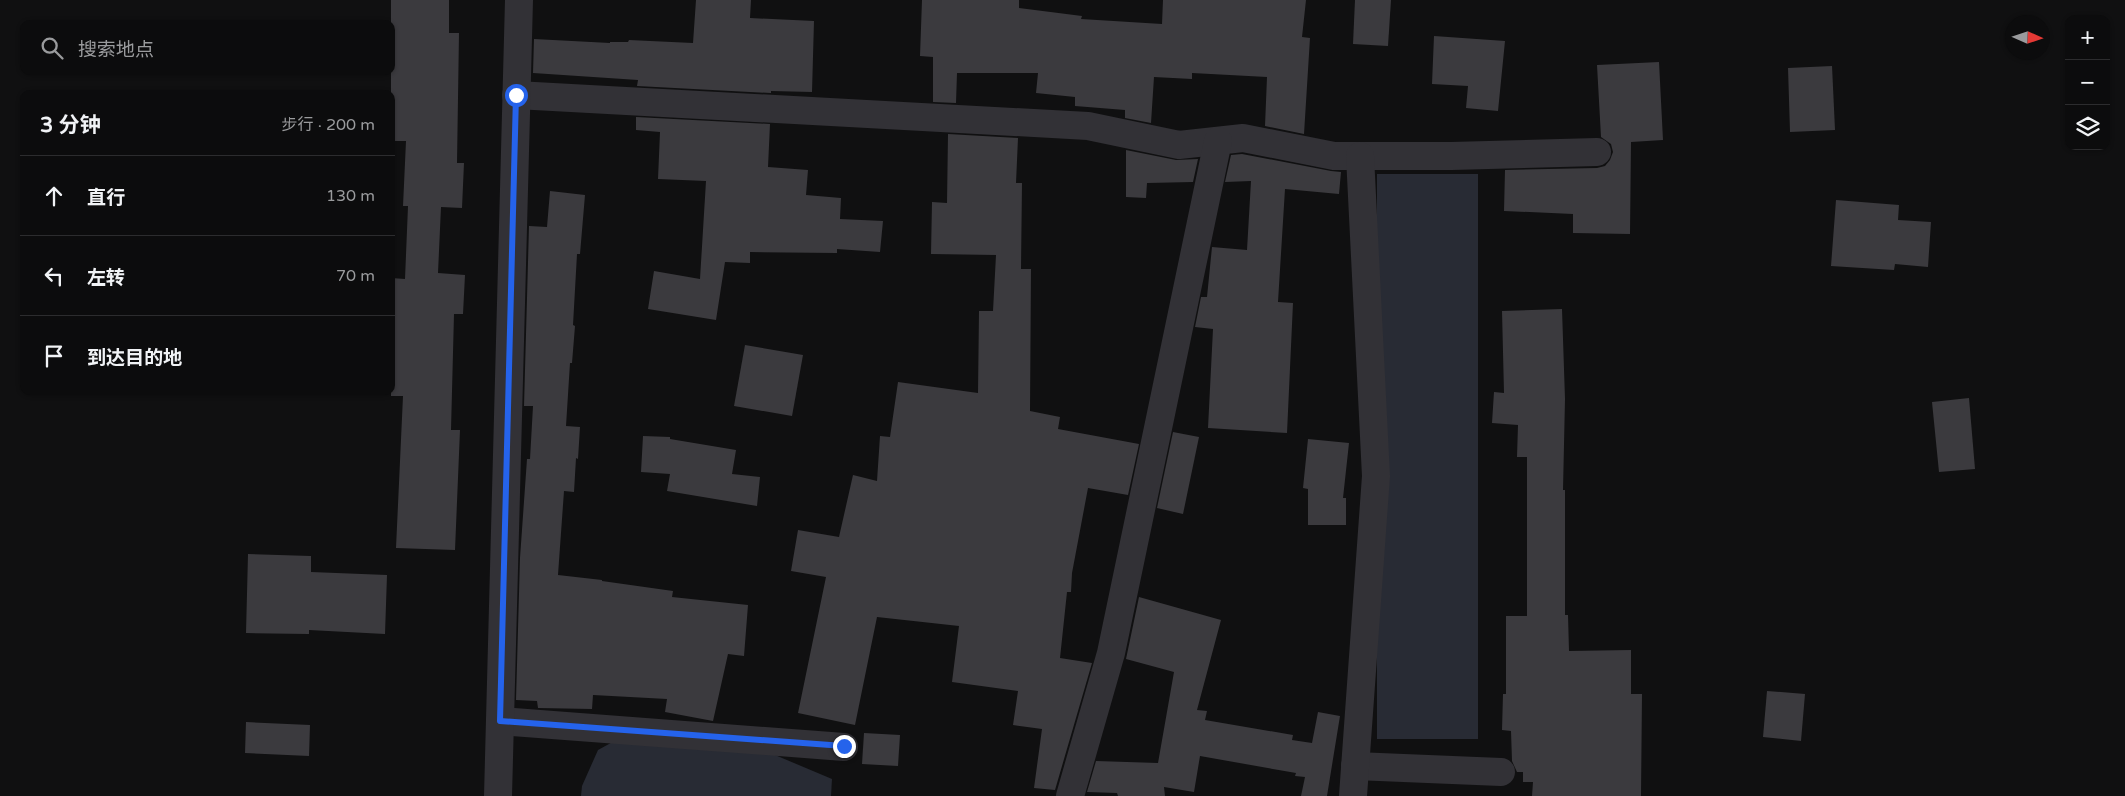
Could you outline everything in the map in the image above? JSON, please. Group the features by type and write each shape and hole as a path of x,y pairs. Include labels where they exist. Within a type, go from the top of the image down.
{"street":[{"path":"498,796 519,0"},
{"path":"516,95 1088,126 1179,145 1243,138 1334,156 1451,156 1597,152"},
{"path":"1070,796 1111,653 1218,141"},
{"path":"1353,796 1376,476 1360,156"},
{"path":"500,721 844,746"},
{"path":"1355,766 1501,772"}],"shaded area":[{"path":"1377,174 1478,174 1478,739 1377,739"},
{"path":"620,738 775,755 832,779 831,796 581,796 582,786 598,750"}],"building":[{"path":"391,0 449,0 449,33 459,33 457,163 464,163 462,208 441,207 438,273 465,275 463,314 454,314 451,430 460,430 455,550 396,548 403,396 391,396 395,395 395,278 405,279 408,206 403,206 406,141 395,141 395,90 391,90 391,75 395,75 395,20 391,20"},
{"path":"696,0 751,0 750,18 814,21 812,92 771,91 771,93 637,86 638,80 533,73 534,39 610,43 628,42 629,40 693,43"},
{"path":"922,0 1019,0 1019,8 1082,16 1081,19 1162,24 1163,0 1306,0 1302,37 1310,38 1304,134 1265,126 1267,77 1192,73 1192,79 1154,77 1151,123 1125,118 1125,110 1075,106 1075,97 1036,93 1038,73 957,73 956,103 933,102 933,57 920,56"},
{"path":"1355,0 1391,0 1388,46 1353,44"},
{"path":"1434,36 1505,41 1498,111 1466,108 1468,86 1432,84"},
{"path":"1659,62 1663,140 1631,142 1630,234 1573,233 1573,214 1504,211 1505,170 1597,168 1605,166 1610,160 1613,152 1611,144 1601,137 1597,65"},
{"path":"1832,66 1835,130 1790,132 1788,68"},
{"path":"636,117 770,124 768,167 808,170 806,195 841,198 840,219 883,221 880,252 837,249 837,253 750,252 750,263 725,262 716,320 648,309 654,271 700,279 706,181 658,179 660,132 636,130"},
{"path":"948,134 1018,138 1016,183 1022,183 1021,269 1031,269 1030,411 1060,417 1058,429 1139,444 1128,495 1088,488 1072,573 1071,592 1067,592 1060,658 1092,663 1055,790 1034,788 1042,729 1013,725 1018,691 952,682 959,626 877,617 855,725 798,713 826,577 791,571 798,530 839,537 853,475 877,481 880,436 890,437 898,382 978,393 979,311 993,311 996,255 931,254 932,202 947,203"},
{"path":"1126,150 1176,160 1198,159 1193,182 1147,183 1146,198 1126,197"},
{"path":"1242,154 1341,172 1339,194 1285,189 1278,302 1293,303 1287,433 1208,428 1213,329 1195,327 1201,297 1207,297 1212,247 1247,250 1251,181 1225,182 1231,155"},
{"path":"550,191 585,195 580,254 577,254 573,325 575,326 572,363 570,363 566,426 580,427 578,459 576,458 574,492 564,491 558,575 673,591 672,597 748,605 744,656 728,654 713,721 665,712 667,699 593,695 592,709 538,708 537,701 516,700 520,558 527,459 530,459 533,406 524,406 529,226 547,227"},
{"path":"1836,200 1899,205 1898,220 1931,222 1928,267 1895,264 1894,270 1831,266"},
{"path":"1562,309 1565,399 1563,490 1565,490 1565,615 1568,615 1569,651 1631,650 1631,694 1642,694 1641,796 1532,796 1533,782 1523,782 1523,772 1517,772 1512,761 1511,731 1502,730 1503,694 1506,694 1506,616 1527,616 1527,457 1517,457 1518,425 1492,423 1494,392 1504,393 1502,311"},
{"path":"745,345 803,355 792,416 734,406"},
{"path":"1969,398 1975,469 1939,472 1932,402"},
{"path":"1173,432 1199,437 1183,514 1157,508"},
{"path":"643,436 670,437 670,439 736,450 732,474 760,477 757,506 667,491 670,474 641,472"},
{"path":"1308,439 1349,443 1343,498 1346,498 1346,525 1308,525 1308,489 1303,488"},
{"path":"248,554 311,556 311,572 387,575 385,634 309,630 309,634 246,633"},
{"path":"1139,597 1221,620 1197,710 1207,711 1205,720 1293,735 1292,740 1312,743 1318,712 1340,716 1327,796 1301,796 1305,777 1295,776 1296,773 1200,756 1194,792 1164,787 1165,796 1118,796 1117,793 1087,792 1096,761 1158,763 1174,672 1126,659"},
{"path":"1767,691 1805,694 1801,741 1763,737"},
{"path":"246,722 310,725 309,756 245,753"},
{"path":"864,733 900,735 898,766 862,764"}],"route":[{"path":"516,95 500,721 844,746"}]}
